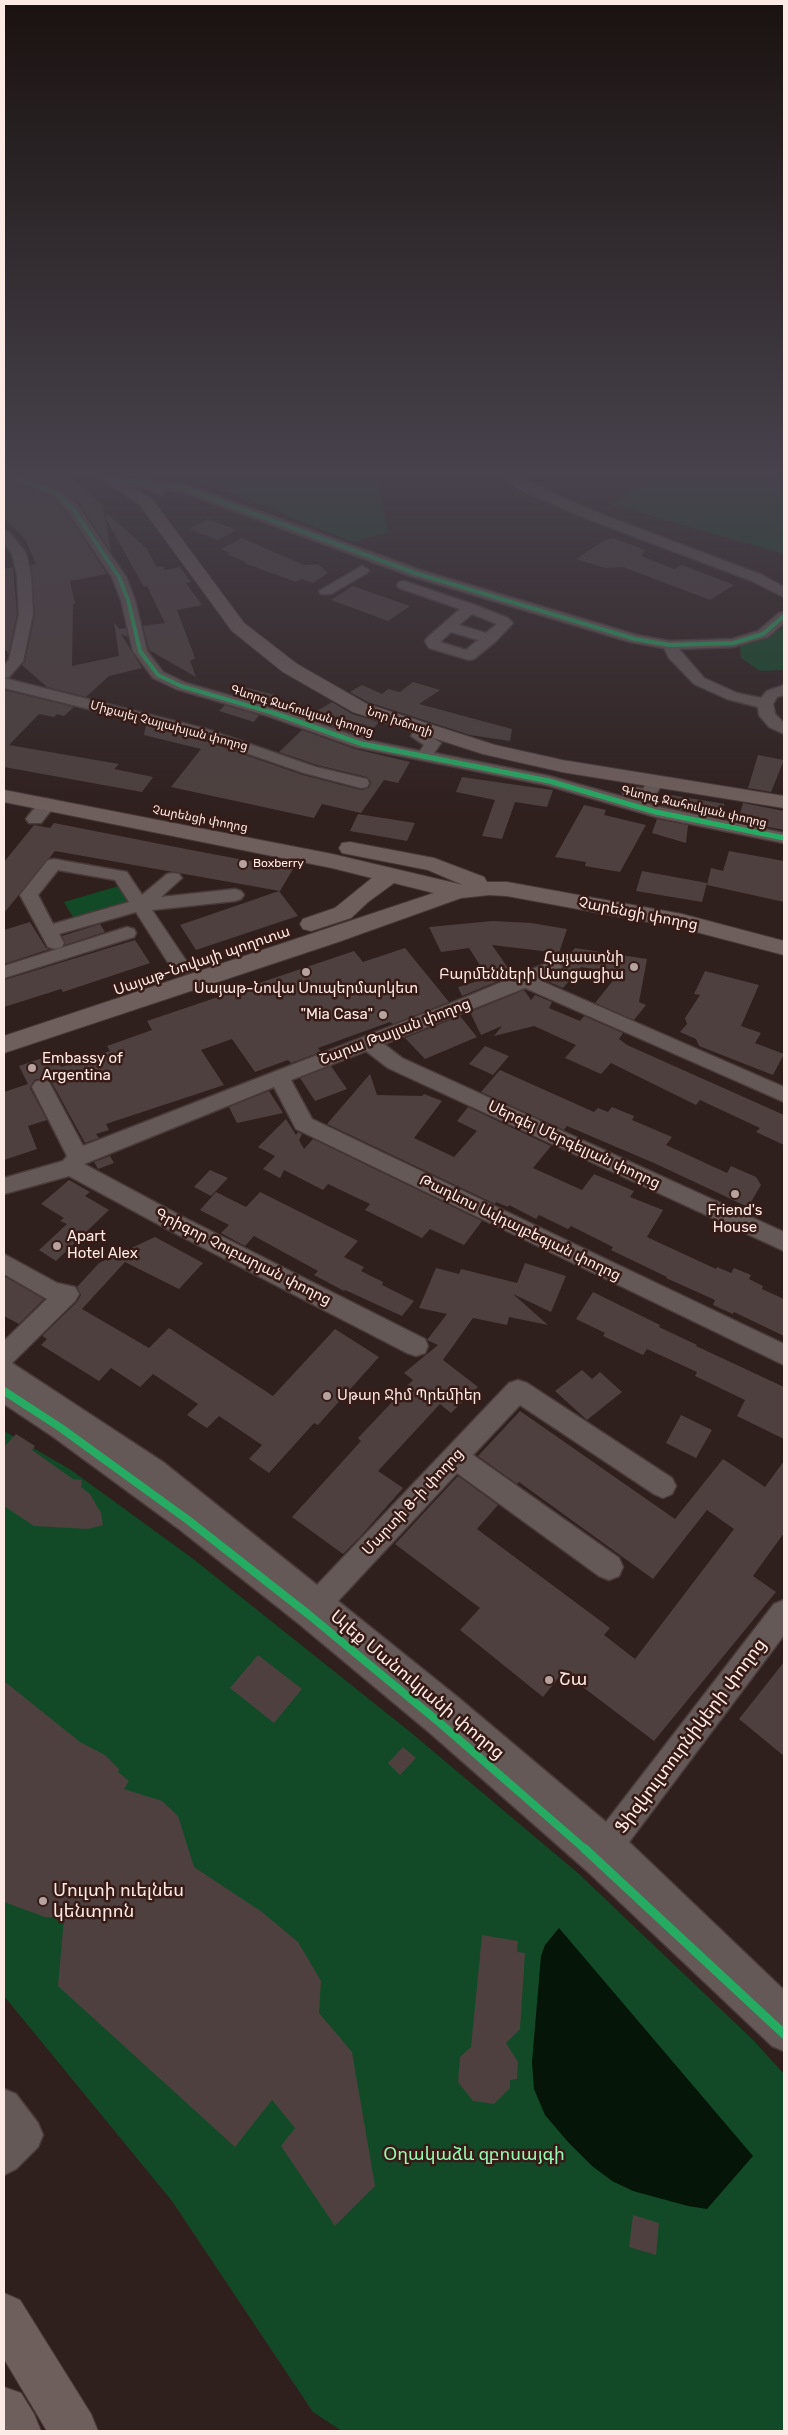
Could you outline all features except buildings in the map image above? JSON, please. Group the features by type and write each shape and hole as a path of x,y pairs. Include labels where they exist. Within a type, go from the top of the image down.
{"main road":[{"name":"Նոր խճուղի","path":"212,591 238,627 290,668 360,708 490,750 562,766 784,802"},
{"name":"Չարենցի փողոց","path":"4,782 490,888 507,889 682,921 784,948"},
{"name":"Չարենցի փողոց","path":"4,796 41,812 342,864 393,866"},
{"path":"342,864 356,876 362,895 382,887 390,887 402,891 402,902 395,914"},
{"name":"Սայաթ-Նովայի պողոտա","path":"4,1027 343,913 393,866"},
{"name":"Չարենցի փողոց","path":"430,874 458,892 490,888"},
{"name":"Սայաթ-Նովայի պողոտա","path":"395,914 417,896 430,874"},
{"name":"Սայաթ-Նովայի պողոտա","path":"4,1045 458,892"},
{"path":"4,2316 74,2431"},
{"path":"4,2410 17,2431"}],"street":[{"path":"4,674 16,661 26,614 25,591"},
{"name":"Գևորգ Ջահուկյան փողոց","path":"124,591 128,600 140,651 158,675 181,686 274,712 362,744 548,781 677,817 784,838"},
{"path":"420,591 470,608 506,623 470,656 432,643 470,608"},
{"path":"471,591 588,627 670,646 732,643 763,634 784,616"},
{"path":"448,627 490,639"},
{"path":"670,646 674,655 699,681 716,690 765,704"},
{"name":"Միքայել Չայլախյան փողոց","path":"4,683 200,732 310,770 361,783"},
{"path":"784,690 772,694 765,704 767,715 775,724 784,729"},
{"path":"419,736 433,743 425,756"},
{"path":"630,791 647,795 656,781"},
{"path":"181,968 141,904 121,876 54,864 29,895 52,937 141,904 234,896"},
{"path":"141,904 173,878"},
{"path":"4,972 127,933"},
{"name":"Շարա Թալյան փողոց","path":"4,1186 74,1162 279,1077 525,981 552,967"},
{"path":"525,981 784,1095"},
{"name":"Սերգեյ Մերգելյան փողոց","path":"367,1042 395,1064 784,1242"},
{"name":"Թադևոս Ավդալբեգյան փողոց","path":"279,1077 304,1124 784,1355"},
{"path":"42,1087 74,1162"},
{"name":"Գրիգոր Չուբարյան փողոց","path":"74,1162 182,1226 416,1346"},
{"path":"4,1263 52,1291 67,1294 4,1356"},
{"name":"Ալեք Մանուկյանի փողոց","path":"4,1371 80,1409 161,1476 313,1608 440,1722 603,1852 784,2013"},
{"name":"Մարտի 8-ի փողոց","path":"313,1608 518,1390 663,1486"},
{"name":"Ալեք Մանուկյանի փողոց","path":"4,1391 61,1428 313,1608"},
{"path":"455,1457 610,1567"},
{"name":"Ֆիզկուլտուրնիկերի փողոց","path":"603,1852 784,1613"},
{"name":"Ալեք Մանուկյանի փողոց","path":"603,1852 784,2034"},
{"path":"4,2106 26,2135 4,2157"}],"green space":[{"path":"784,627 784,670 760,671 741,658 740,646 767,637"},
{"path":"119,886 129,902 74,919 64,902"},
{"name":"Օղակաձև զբոսայգի","path":"4,1431 71,1470 192,1558 409,1731 579,1874 753,2040 784,2074 784,2431 342,2431 313,2412 172,2201 4,1996"}],"shaded area":[{"path":"559,1928 753,2156 707,2209 688,2206 633,2191 612,2181 592,2166 545,2115 534,2089 532,2062 541,1956 545,1945"}],"cycle path":[{"path":"124,591 140,651 158,675 181,686 274,713 362,744 549,781 656,812 784,838"},
{"path":"474,591 635,639 670,645 733,643 763,634 784,616"},
{"path":"4,1391 61,1428 188,1520 308,1614 440,1723 597,1859 784,2034"}],"place":[{"name":"Boxberry","path":"243,864"},
{"name":"Հայաստնի Բարմենների Ասոցացիա","path":"634,967"},
{"name":"Սայաթ-Նովա Սուպերմարկետ","path":"306,972"},
{"name":"\"Mia Casa\"","path":"383,1015"},
{"name":"Embassy of Argentina","path":"32,1068"},
{"name":"Friend's House","path":"735,1194"},
{"name":"Apart Hotel Alex","path":"57,1246"},
{"name":"Սթար Ջիմ Պրեմիեր","path":"327,1396"},
{"name":"Շա","path":"549,1680"},
{"name":"Մուլտի ուելնես կենտրոն","path":"43,1901"}]}
